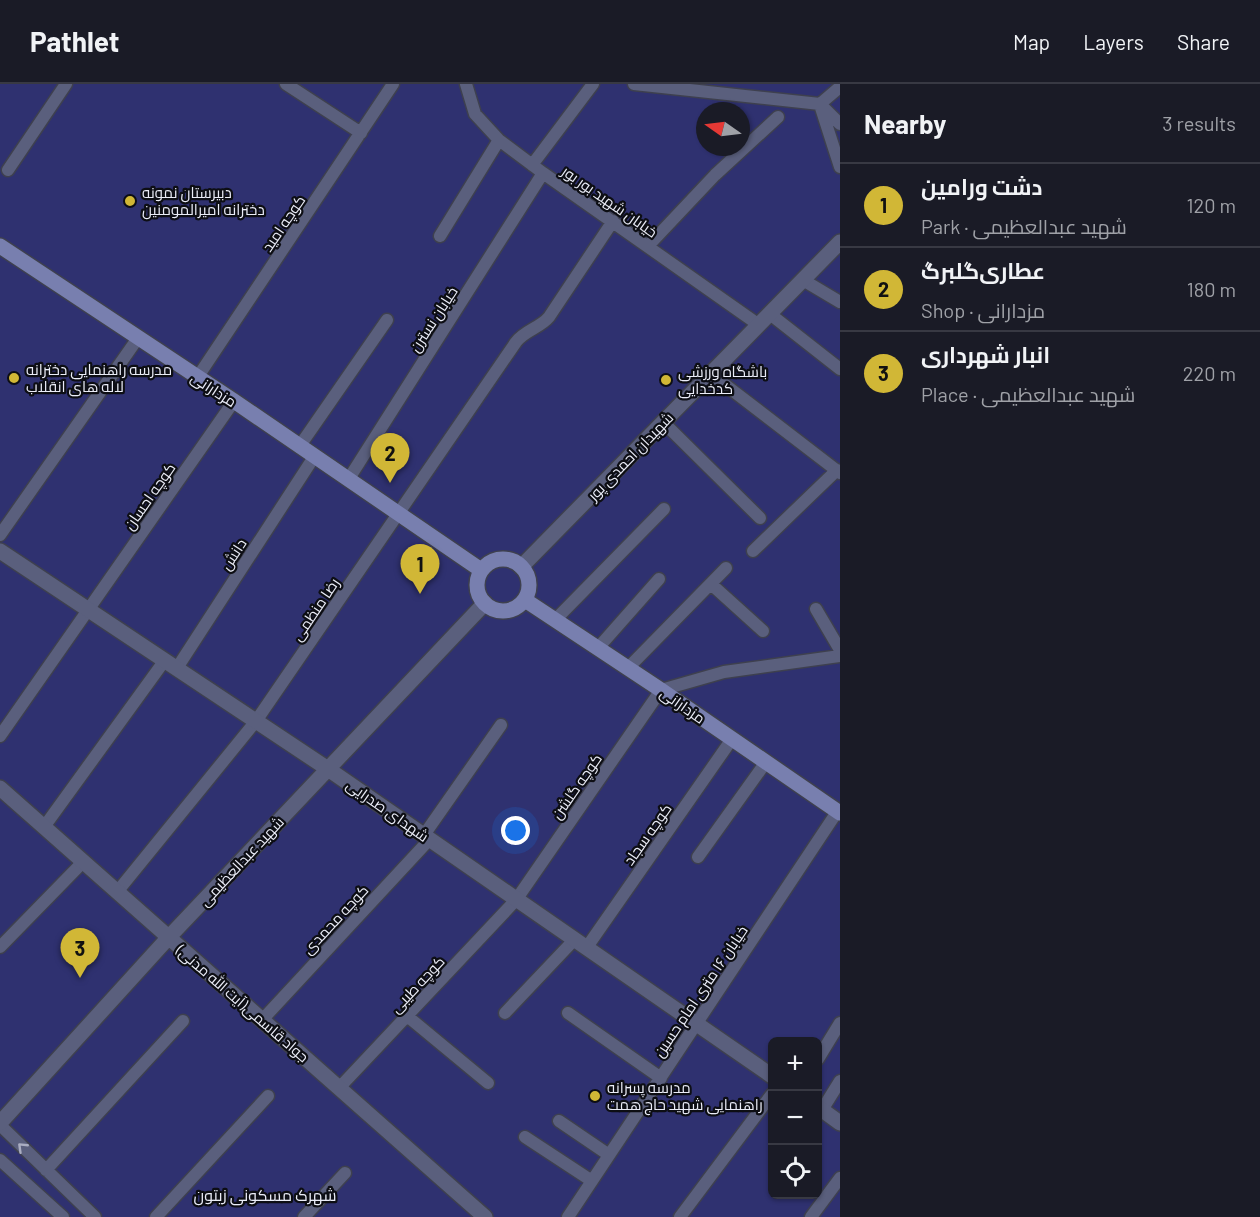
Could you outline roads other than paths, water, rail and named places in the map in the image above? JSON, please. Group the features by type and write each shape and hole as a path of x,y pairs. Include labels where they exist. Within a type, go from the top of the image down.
{"main road":[{"name":"مزدارانی","path":"0,246 234,401 482,570"},
{"path":"508,560 521,567 525,571 529,590 525,600 518,607 508,611 498,611 481,600 477,580 489,563 508,560"},
{"name":"مزدارانی","path":"525,600 839,812"}],"street":[{"path":"8,170 66,84"},
{"path":"286,84 361,133"},
{"name":"کوچه امید","path":"197,378 393,84"},
{"name":"خیابان شهید بور بور","path":"466,84 475,114 499,140 648,246 840,369"},
{"path":"532,165 594,84"},
{"path":"634,84 744,89 820,104 840,124"},
{"path":"820,104 840,87"},
{"path":"820,104 840,167"},
{"path":"648,246 715,176 778,117"},
{"path":"440,236 499,140"},
{"name":"خیابان نسترن","path":"348,480 543,173"},
{"name":"رضا منظمی","path":"117,892 256,721 520,336 541,325 549,317 613,221"},
{"name":"شهیدان احمدی پور","path":"521,567 840,242"},
{"path":"803,280 840,302"},
{"path":"299,447 387,320"},
{"path":"0,535 138,338"},
{"path":"711,374 838,471 753,551"},
{"name":"کوچه احسان","path":"0,736 234,401"},
{"path":"663,422 760,518"},
{"name":"دانش","path":"44,827 171,664 314,457"},
{"path":"555,620 664,509"},
{"name":"شهدای صدرایی","path":"0,551 328,769 768,1073"},
{"path":"628,668 726,568"},
{"path":"598,648 659,579"},
{"path":"711,584 763,631"},
{"name":"شهید عبدالعظیمی","path":"0,1124 169,937 485,603"},
{"path":"816,609 840,650"},
{"path":"661,690 724,672 840,656"},
{"name":"کوچه گلشن","path":"516,900 661,690"},
{"name":"کوچه محمدی","path":"262,1020 427,837 501,725"},
{"name":"کوچه سجاد","path":"505,1013 581,943 732,739"},
{"path":"698,857 766,762"},
{"name":"جواد قاسمی(آیت الله مدنی)","path":"0,788 485,1217"},
{"name":"خیابان ۱۶ متری امام حسین","path":"568,1217 839,812"},
{"path":"0,947 83,862"},
{"name":"کوچه طیبی","path":"339,1088 516,900"},
{"path":"568,1013 661,1078"},
{"path":"407,1016 488,1083"},
{"path":"46,1170 183,1021"},
{"path":"822,1052 840,1023"},
{"path":"822,1106 840,1081"},
{"path":"156,1217 268,1096"},
{"path":"680,1217 768,1100"},
{"path":"822,1110 840,1123"},
{"path":"559,1121 609,1155"},
{"path":"0,1124 95,1217"},
{"path":"525,1137 592,1181"},
{"path":"0,1160 63,1217"},
{"path":"304,1217 345,1173"},
{"path":"811,1217 840,1178"}],"place":[{"name":"دبیرستان نمونه دخترانه امیرالمومنین","path":"130,201"},
{"name":"مدرسه راهنمایی دخترانه لاله های انقلاب","path":"14,378"},
{"name":"باشگاه ورزشی کدخدایی","path":"666,380"},
{"name":"عطاری‌گلبرگ","path":"390,483"},
{"name":"دشت ورامین","path":"420,594"},
{"name":"انبار شهرداری","path":"80,978"},
{"name":"مدرسه پسرانه راهنمایی شهید حاج همت","path":"595,1096"}],"district":[{"name":"شهرک مسکونی زیتون","path":"265,1194"}]}
